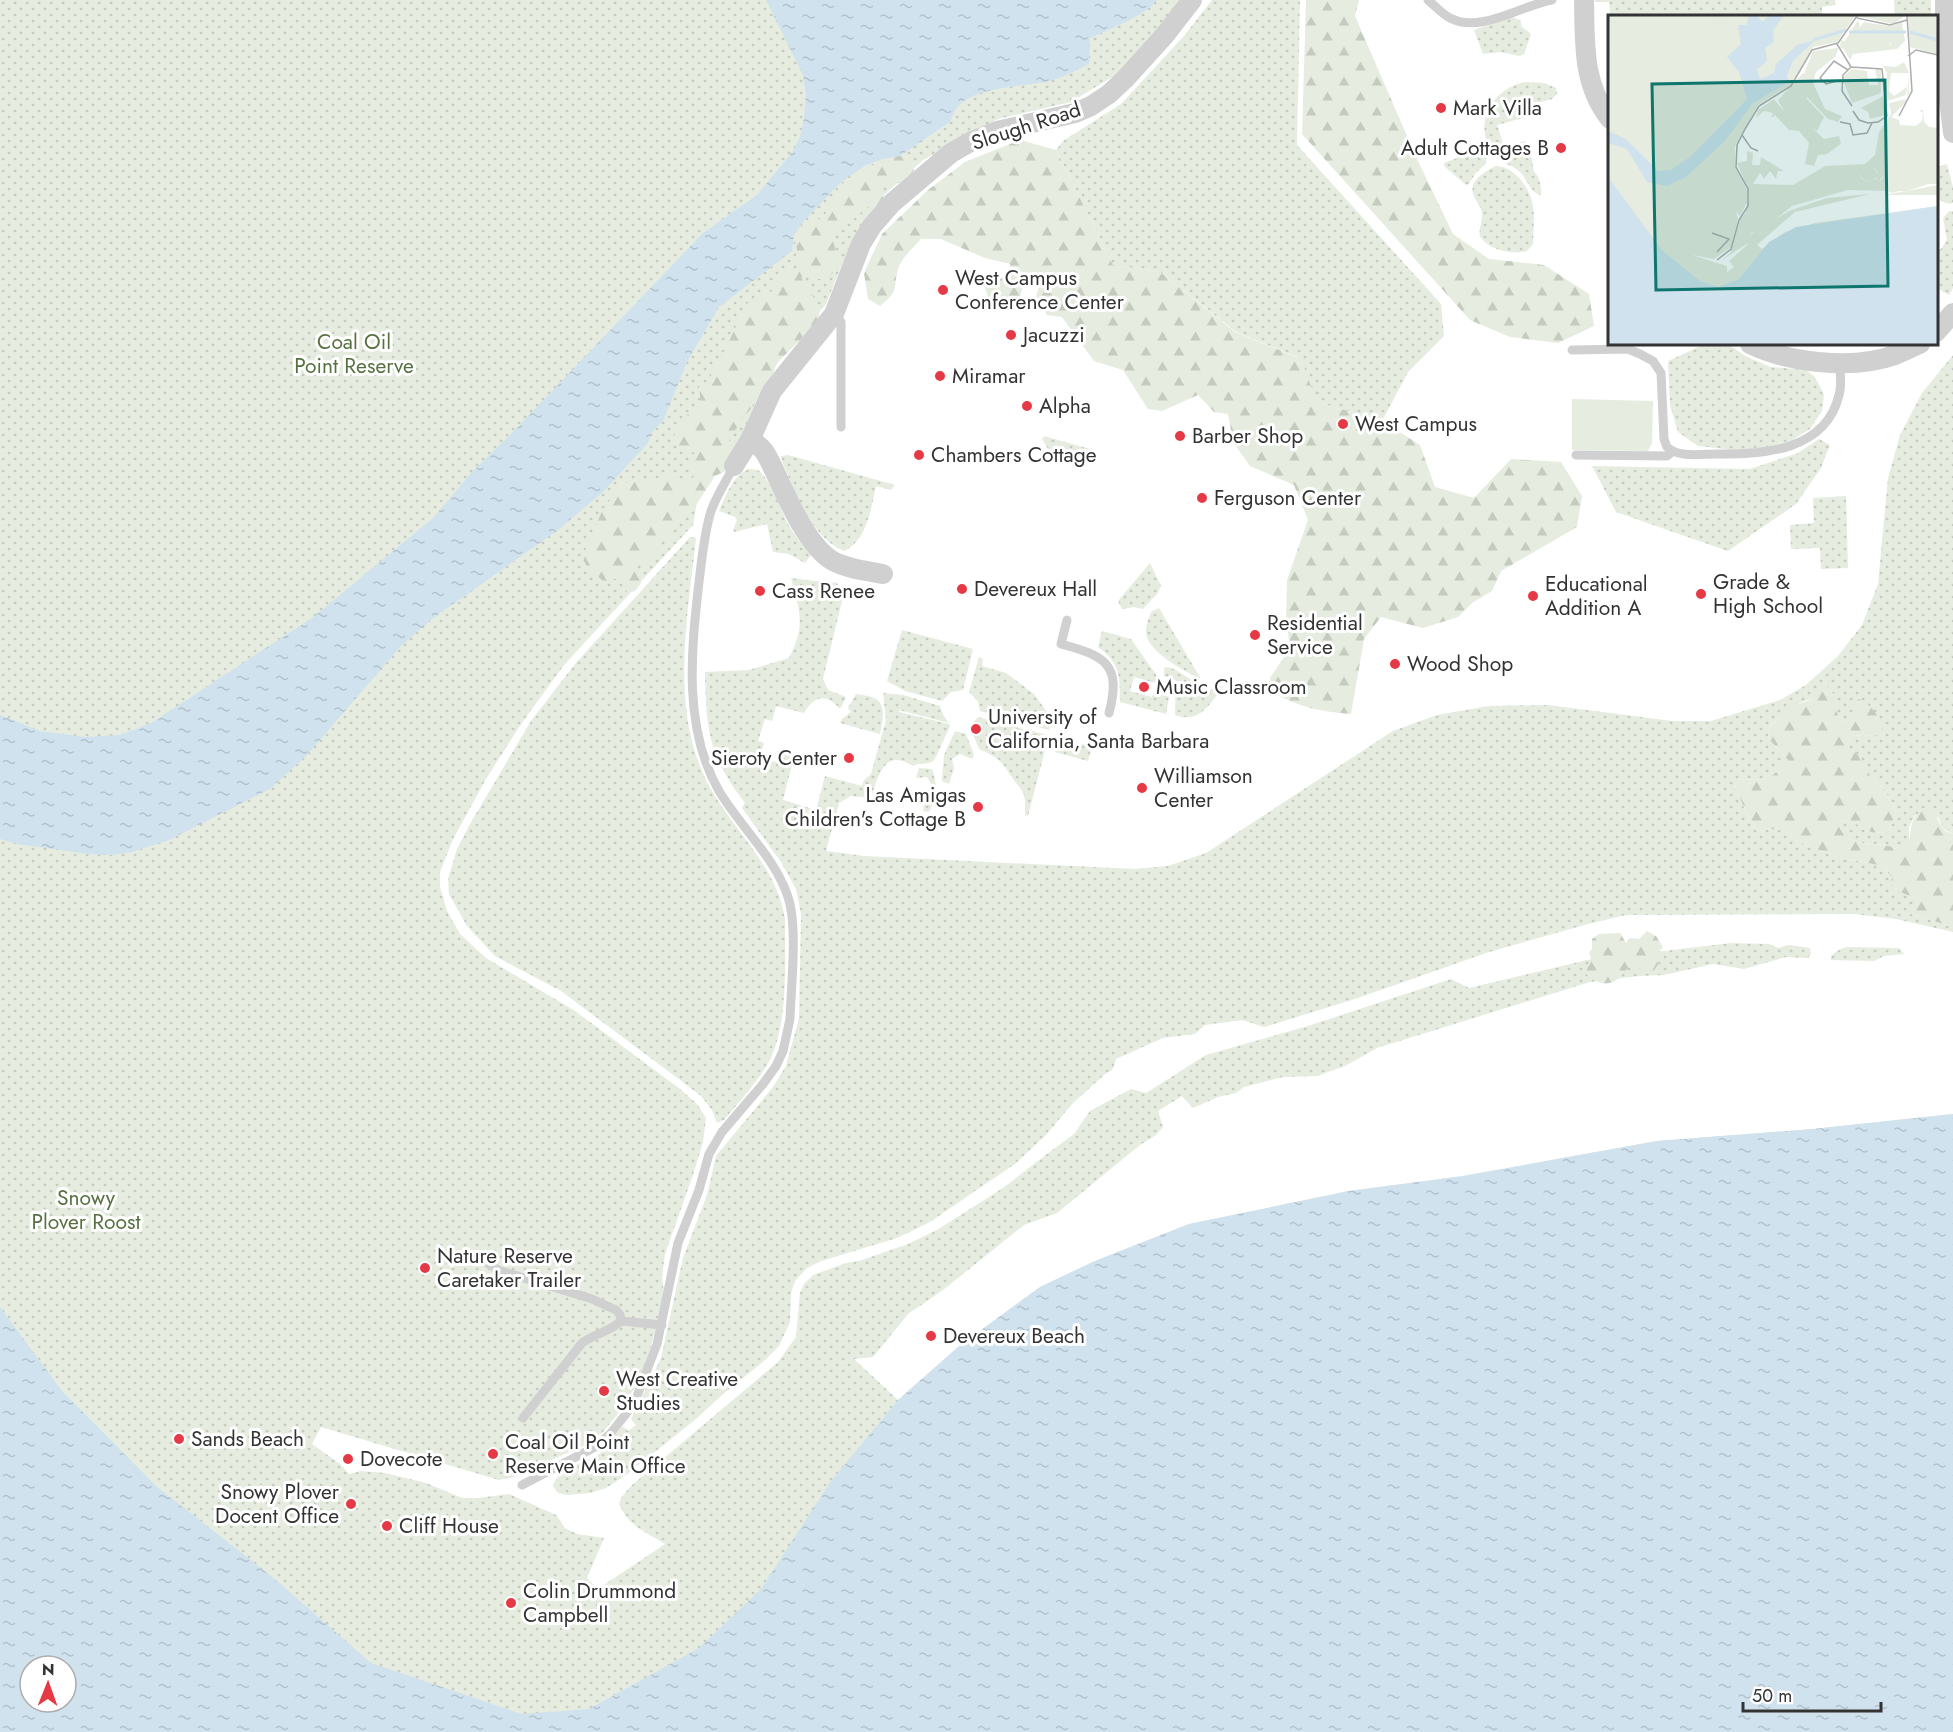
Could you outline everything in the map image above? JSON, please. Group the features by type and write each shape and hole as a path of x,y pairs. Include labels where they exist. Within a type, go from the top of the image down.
{"street":[{"name":"Slough Road","path":"734,466 750,440 772,391 834,314 861,244 872,226 892,203 951,153 972,141 997,131 1075,113 1109,94 1125,79 1192,0"},
{"path":"1584,0 1586,62 1591,84 1608,115"},
{"path":"1945,0 1945,66 1953,133"},
{"path":"1938,330 1953,313"},
{"path":"1753,345 1777,354 1806,360 1840,363 1893,356 1918,345"},
{"path":"750,440 765,450 796,516 820,550 832,561 842,565 883,574"}],"lane":[{"path":"1428,0 1448,17 1461,23 1475,23 1552,0"},
{"path":"834,314 841,322 841,427"},
{"path":"1572,350 1628,349 1653,361 1661,373 1664,439 1667,447 1678,454 1751,455 1779,450 1800,442 1820,429 1831,415 1840,395 1840,363"},
{"path":"1576,455 1666,456 1672,452"},
{"path":"522,1485 595,1447 610,1434 637,1396 648,1372 662,1325 676,1251 699,1190 709,1154 722,1132 764,1084 776,1066 783,1051 790,1019 792,919 788,897 777,873 719,791 706,763 693,707 694,623 706,534 715,501 734,466"},
{"path":"1068,620 1061,644 1095,655 1103,660 1111,670 1114,683 1109,713"},
{"path":"480,1258 498,1270 616,1310 621,1321"},
{"path":"523,1418 582,1343 621,1321 662,1325"}],"green space":[{"path":"0,0 1182,0 1163,25 1117,74 1071,102 998,119 923,160 884,195 841,267 826,304 782,356 762,387 737,449 718,463 697,502 693,525 564,665 521,724 486,779 453,839 440,872 440,887 447,911 460,934 486,958 575,1011 680,1089 697,1104 706,1118 703,1142 665,1254 662,1277 664,1293 640,1379 620,1411 603,1432 586,1445 523,1475 499,1480 321,1427 312,1444 340,1464 349,1474 361,1471 385,1473 426,1483 462,1498 509,1494 556,1515 565,1528 577,1534 604,1538 587,1578 598,1589 665,1544 628,1519 619,1504 621,1498 631,1486 778,1362 796,1337 800,1293 804,1284 813,1275 908,1244 937,1230 1003,1188 1074,1134 1090,1111 1131,1089 1146,1093 1206,1055 1308,1026 1451,979 1469,988 1587,960 1731,943 1769,944 1778,948 1789,945 1810,948 1811,954 1808,958 1786,957 1744,969 1713,964 1664,975 1590,982 1377,1048 1345,1066 1317,1076 1283,1077 1244,1087 1236,1093 1218,1097 1193,1108 1182,1096 1158,1111 1163,1127 1156,1135 1140,1145 1057,1213 1024,1225 943,1290 908,1314 873,1357 854,1359 898,1400 958,1347 1040,1287 1095,1261 1189,1224 1349,1191 1463,1176 1657,1141 1813,1129 1953,1114 1953,1732 0,1732"},
{"path":"1212,0 1300,0 1297,145 1441,304 1444,336 1408,372 1382,421 1317,402 1297,357 1236,332 1160,272 1113,265 1056,150 1063,141 1121,104 1184,36"},
{"path":"1306,0 1359,0 1355,16 1417,159 1453,234 1489,259 1544,265 1589,294 1594,326 1558,343 1510,337 1470,320 1302,134"},
{"path":"1595,0 1835,0 1836,5 1822,7 1822,15 1610,15 1609,2 1595,2"},
{"path":"1894,0 1931,0 1931,15 1895,15"},
{"path":"1512,17 1520,20 1522,27 1531,34 1524,54 1519,56 1501,52 1483,54 1474,30"},
{"path":"1525,82 1544,83 1556,88 1557,94 1552,99 1523,107 1526,117 1497,125 1504,146 1526,141 1534,172 1540,182 1541,195 1532,189 1517,169 1502,162 1493,154 1484,131 1485,120 1495,100 1513,86"},
{"path":"1481,138 1487,154 1486,163 1466,185 1444,166 1444,163 1465,155"},
{"path":"1020,140 1056,150 1113,265 1160,272 1235,332 1301,359 1317,402 1382,421 1420,445 1435,487 1474,498 1511,459 1561,462 1582,496 1577,527 1501,571 1492,591 1472,603 1458,617 1423,628 1381,617 1364,639 1351,714 1310,708 1273,692 1270,678 1290,648 1286,618 1287,580 1308,520 1294,485 1250,466 1233,442 1228,414 1214,412 1198,395 1162,411 1148,409 1123,370 1094,361 1062,317 1047,315 1036,298 1039,286 1032,279 1024,279 1020,298 1008,305 990,302 983,283 1011,273 1010,264 985,258 941,239 921,239 911,249 898,269 895,289 880,306 868,299 864,273 882,234 928,190 965,162"},
{"path":"894,154 907,158 914,170 911,175 900,183 881,187 880,192 886,198 878,209 870,205 849,223 842,221 832,234 836,253 843,261 827,279 815,279 811,273 801,277 820,308 817,330 804,336 776,364 773,375 749,411 740,419 737,428 724,436 736,446 730,469 715,476 691,513 678,519 672,526 673,536 667,541 660,539 658,552 654,558 650,557 645,566 637,567 642,576 641,583 635,591 628,593 618,579 612,579 608,583 604,582 586,565 583,555 603,509 618,489 627,482 649,482 666,474 691,482 695,473 685,464 696,454 688,450 681,452 673,441 675,434 682,420 701,406 699,386 713,380 710,372 726,348 746,304 772,291 771,286 778,273 787,267 794,274 800,265 795,260 797,249 795,243 800,230 814,217 822,220 842,184 883,158"},
{"path":"1947,164 1953,187 1953,203 1944,202 1938,198 1938,167"},
{"path":"1496,166 1515,174 1525,186 1531,199 1534,215 1533,244 1527,251 1501,250 1488,245 1480,236 1482,213 1472,191 1473,186 1482,174"},
{"path":"1949,211 1953,211 1953,288 1949,295 1938,289 1938,250 1947,240 1943,218"},
{"path":"1703,345 1729,345 1747,357 1771,367 1806,370 1815,377 1824,395 1822,411 1810,429 1792,440 1764,448 1734,450 1698,446 1678,432 1670,405 1668,361"},
{"path":"1953,355 1953,834 1943,828 1938,817 1915,815 1909,827 1909,841 1906,846 1861,843 1845,835 1838,822 1848,820 1876,833 1889,831 1896,811 1884,789 1849,749 1847,743 1853,735 1873,736 1854,711 1847,723 1840,721 1836,709 1836,697 1824,683 1817,696 1788,710 1768,730 1769,739 1788,760 1786,764 1768,780 1741,779 1735,786 1757,831 1776,829 1786,831 1797,841 1837,857 1883,866 1892,879 1895,890 1917,899 1919,904 1908,913 1953,927 1953,932 1896,919 1854,914 1626,915 1489,952 1355,999 1264,1027 1242,1020 1205,1025 1195,1034 1163,1038 1116,1059 1113,1069 1072,1104 1046,1135 1015,1164 930,1222 897,1238 821,1261 807,1268 795,1281 791,1293 790,1322 779,1346 764,1361 696,1419 626,1475 606,1488 590,1493 567,1495 558,1493 553,1486 561,1474 602,1452 623,1426 628,1431 636,1425 631,1419 661,1358 683,1258 707,1195 716,1156 773,1087 786,1066 799,1018 801,914 796,889 781,862 742,808 745,803 717,756 709,727 705,672 749,670 789,658 798,636 800,618 791,578 837,582 842,601 823,679 828,690 846,697 840,709 830,700 821,698 812,703 804,713 776,706 772,721 765,719 758,741 764,743 760,758 781,763 784,754 794,757 783,800 816,810 825,776 862,786 864,780 871,774 886,720 883,693 903,695 940,706 949,723 899,710 899,712 949,724 950,727 932,762 913,766 903,761 889,762 876,781 871,798 851,796 839,803 826,851 864,856 1135,869 1168,866 1206,853 1393,731 1437,715 1489,706 1548,705 1672,721 1711,721 1780,700 1806,685 1838,656 1862,625 1878,584 1888,478 1900,435 1922,393"},
{"path":"1572,399 1653,401 1652,443 1648,451 1572,450"},
{"path":"1044,436 1097,451 1095,457 1081,457 1052,464 1050,452 1042,439"},
{"path":"1819,439 1830,445 1821,468 1796,504 1728,551 1616,512 1592,466 1750,469 1798,453"},
{"path":"788,455 895,485 891,490 876,486 867,523 852,546 844,551 833,545 814,526 783,464 781,456"},
{"path":"749,469 758,470 767,481 788,524 811,555 805,563 789,554 773,552 767,524 734,532 737,520 735,517 719,511 734,481"},
{"path":"1846,496 1848,568 1821,569 1820,548 1791,549 1790,525 1814,523 1813,498"},
{"path":"690,537 696,538 684,668 685,701 690,733 699,764 713,793 766,869 781,901 785,919 784,994 779,1033 774,1050 767,1065 752,1086 724,1120 717,1123 712,1110 701,1096 680,1080 561,991 495,956 467,926 449,894 448,879 457,849 470,824 531,721 575,664"},
{"path":"1150,563 1161,586 1157,594 1143,609 1134,607 1122,609 1118,601"},
{"path":"1159,608 1201,679 1168,660 1147,639 1146,629 1151,612"},
{"path":"902,630 973,649 963,690 951,692 942,701 905,691 887,681"},
{"path":"1102,631 1131,639 1157,676 1156,683 1134,677 1130,691 1152,697 1154,692 1169,697 1166,714 1120,702 1120,685 1115,665 1098,647"},
{"path":"979,657 983,659 982,666 1006,673 1034,694 1052,719 1049,730 980,711 978,701 969,692"},
{"path":"1167,667 1208,690 1223,686 1204,711 1198,715 1184,717 1175,715 1176,680 1164,676 1164,668"},
{"path":"1824,682 1836,697 1836,709 1840,721 1847,723 1858,699 1867,704 1878,717 1882,734 1853,735 1847,743 1849,749 1858,754 1870,775 1884,789 1896,811 1889,831 1871,832 1848,820 1838,822 1841,830 1850,839 1861,843 1903,847 1909,841 1912,823 1917,814 1923,808 1932,811 1941,826 1953,834 1953,927 1908,913 1910,905 1919,904 1917,899 1895,890 1891,883 1892,878 1883,866 1837,857 1797,841 1786,831 1776,829 1757,831 1745,810 1735,785 1741,779 1768,780 1788,760 1769,739 1768,730 1778,718 1781,708 1813,698"},
{"path":"856,694 872,697 882,706 880,734 840,723 851,712 848,708"},
{"path":"978,717 1047,735 1049,748 1046,749 974,731 1045,750 1028,816 1025,815 1023,793 1004,766 998,759 979,749 970,727"},
{"path":"955,731 966,734 974,755 972,759 960,754 952,759 954,768 949,784 942,781 944,755"},
{"path":"1056,737 1092,747 1088,761 1055,752 1053,740"},
{"path":"919,768 932,769 934,774 935,791 929,812 923,811 926,794 932,785 927,777 916,778"},
{"path":"1647,931 1656,936 1663,947 1654,958 1659,963 1652,973 1641,971 1638,966 1631,964 1612,982 1602,983 1588,977 1586,972 1591,957 1589,953 1592,949 1592,939 1599,934 1620,933 1626,943 1630,938 1639,939"},
{"path":"1846,947 1899,948 1904,954 1884,956 1874,961 1831,960 1831,956"}],"water":[{"path":"766,0 1157,0 1136,17 1090,38 1089,64 1054,80 977,94 956,109 951,121 900,156 864,166 840,183 794,235 792,251 719,307 688,360 663,421 652,432 648,443 603,492 558,530 432,619 400,647 307,755 270,789 169,840 132,852 112,855 89,854 17,844 0,839 0,715 40,731 85,737 120,735 151,723 312,618 433,518 472,472 703,233 757,195 793,151 800,137 806,95 803,75"},
{"path":"1953,1114 1953,1732 0,1732 0,1307 62,1391 156,1486 276,1580 371,1663 522,1714 589,1709 699,1648 761,1589 831,1481 898,1400 958,1347 1040,1287 1095,1261 1189,1224 1349,1191 1463,1176 1657,1141 1813,1129"}],"place":[{"name":"Mark Villa","path":"1441,108"},
{"name":"Adult Cottages B","path":"1561,148"},
{"name":"West Campus Conference Center","path":"943,290"},
{"name":"Jacuzzi","path":"1011,335"},
{"name":"Miramar","path":"940,376"},
{"name":"Alpha","path":"1027,406"},
{"name":"West Campus","path":"1343,424"},
{"name":"Barber Shop","path":"1180,436"},
{"name":"Chambers Cottage","path":"919,455"},
{"name":"Ferguson Center","path":"1202,498"},
{"name":"Devereux Hall","path":"962,589"},
{"name":"Cass Renee","path":"760,591"},
{"name":"Grade & High School","path":"1701,594"},
{"name":"Educational Addition A","path":"1533,596"},
{"name":"Residential Service","path":"1255,635"},
{"name":"Wood Shop","path":"1395,664"},
{"name":"Music Classroom","path":"1144,687"},
{"name":"University of California, Santa Barbara","path":"976,729"},
{"name":"Sieroty Center","path":"849,758"},
{"name":"Williamson Center","path":"1142,788"},
{"name":"Las Amigas Children's Cottage B","path":"978,807"},
{"name":"Nature Reserve Caretaker Trailer","path":"425,1268"},
{"name":"Devereux Beach","path":"931,1336"},
{"name":"West Creative Studies","path":"604,1391"},
{"name":"Sands Beach","path":"179,1439"},
{"name":"Coal Oil Point Reserve Main Office","path":"493,1454"},
{"name":"Dovecote","path":"348,1459"},
{"name":"Snowy Plover Docent Office","path":"351,1504"},
{"name":"Cliff House","path":"387,1526"},
{"name":"Colin Drummond Campbell","path":"511,1603"}],"park label":[{"name":"Coal Oil Point Reserve","path":"354,354"},
{"name":"Snowy Plover Roost","path":"86,1210"}]}
